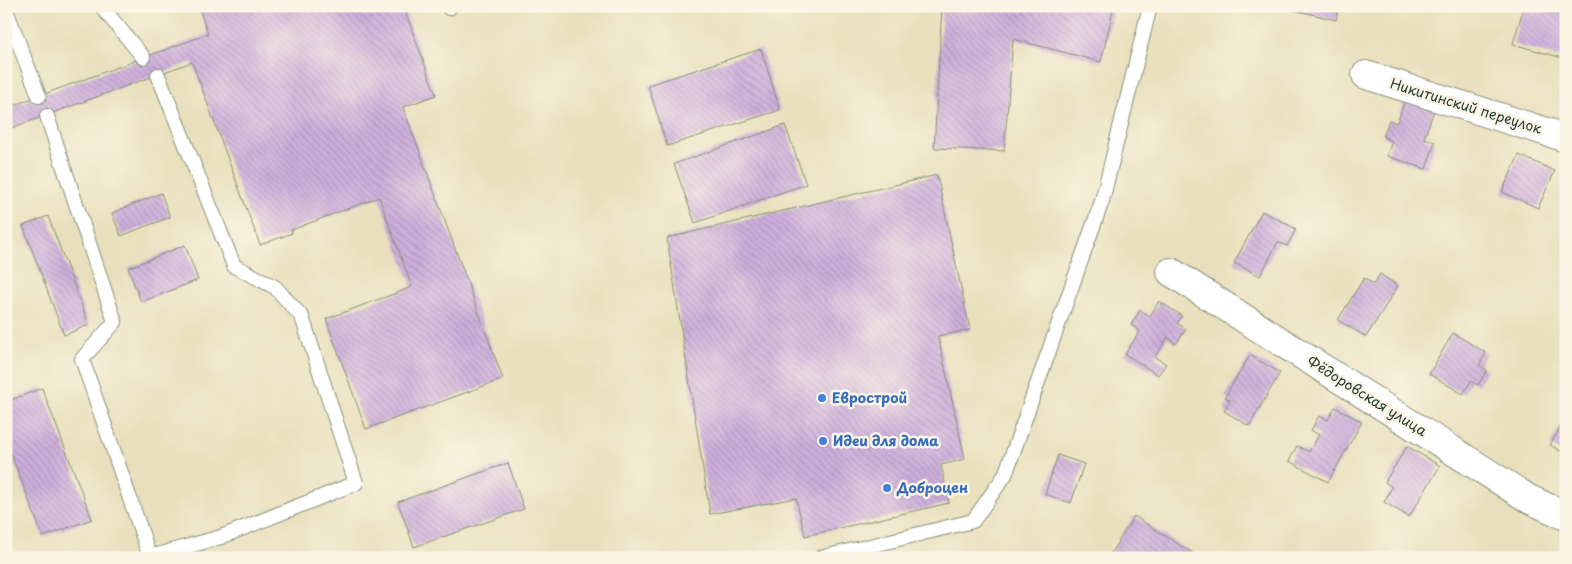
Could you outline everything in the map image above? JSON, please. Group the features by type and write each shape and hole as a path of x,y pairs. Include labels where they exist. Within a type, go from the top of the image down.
{"street":[{"name":"Никитинский переулок","path":"1366,75 1566,138"},
{"name":"Фёдоровская улица","path":"1171,272 1529,499 1566,516"}],"lane":[{"path":"101,6 143,57"},
{"path":"820,558 973,521 1005,475 1102,201 1150,6"},
{"path":"6,10 39,96"},
{"path":"47,116 115,322 82,359 150,557 221,537 356,483 302,317 275,287 234,266 158,75"}],"building":[{"path":"198,6 403,6 436,95 403,107 503,379 366,429 326,319 412,287 379,197 291,230 292,233 260,245 192,62 6,130 6,108 208,34"},
{"path":"942,6 1114,6 1101,62 1013,39 1004,151 934,148"},
{"path":"1278,6 1339,6 1336,20"},
{"path":"1407,6 1427,6 1425,12"},
{"path":"1524,6 1566,6 1566,59 1513,44"},
{"path":"761,49 780,110 667,146 648,85"},
{"path":"1406,97 1435,108 1424,138 1435,142 1426,169 1387,156 1392,141 1383,137 1389,120 1397,123"},
{"path":"785,125 806,184 695,223 674,164"},
{"path":"1519,155 1555,171 1538,208 1502,192"},
{"name":"Еврострой","path":"937,175 970,330 938,336 965,459 941,465 949,503 805,536 796,498 710,514 667,238"},
{"path":"161,193 170,217 121,236 112,213"},
{"path":"1262,211 1296,229 1287,246 1278,242 1260,276 1234,263"},
{"path":"48,216 89,325 64,335 23,226"},
{"path":"185,245 198,280 141,302 128,268"},
{"path":"1380,274 1398,286 1366,337 1338,320 1364,278 1374,284"},
{"path":"1159,301 1182,316 1177,323 1186,329 1176,344 1168,337 1155,357 1166,364 1158,375 1125,354 1140,331 1131,325 1140,310 1150,316"},
{"path":"1453,333 1486,353 1479,365 1487,370 1478,385 1471,381 1463,394 1429,374"},
{"path":"1250,355 1280,373 1249,426 1224,411 1230,400 1225,397"},
{"path":"42,388 92,519 43,537 6,441 6,402"},
{"path":"1335,407 1362,422 1328,482 1289,461 1297,446 1309,452 1319,435 1311,430 1319,416 1328,420"},
{"path":"1566,417 1566,454 1550,445"},
{"path":"1407,446 1440,466 1409,517 1384,502 1392,487 1385,482"},
{"path":"1058,455 1084,464 1071,503 1045,494"},
{"path":"508,463 524,509 414,547 398,502"},
{"path":"1134,516 1200,558 1111,558 1109,556"}],"place":[{"name":"Еврострой","path":"822,398"},
{"name":"Идеи для дома","path":"823,441"},
{"name":"Доброцен","path":"887,488"}]}
